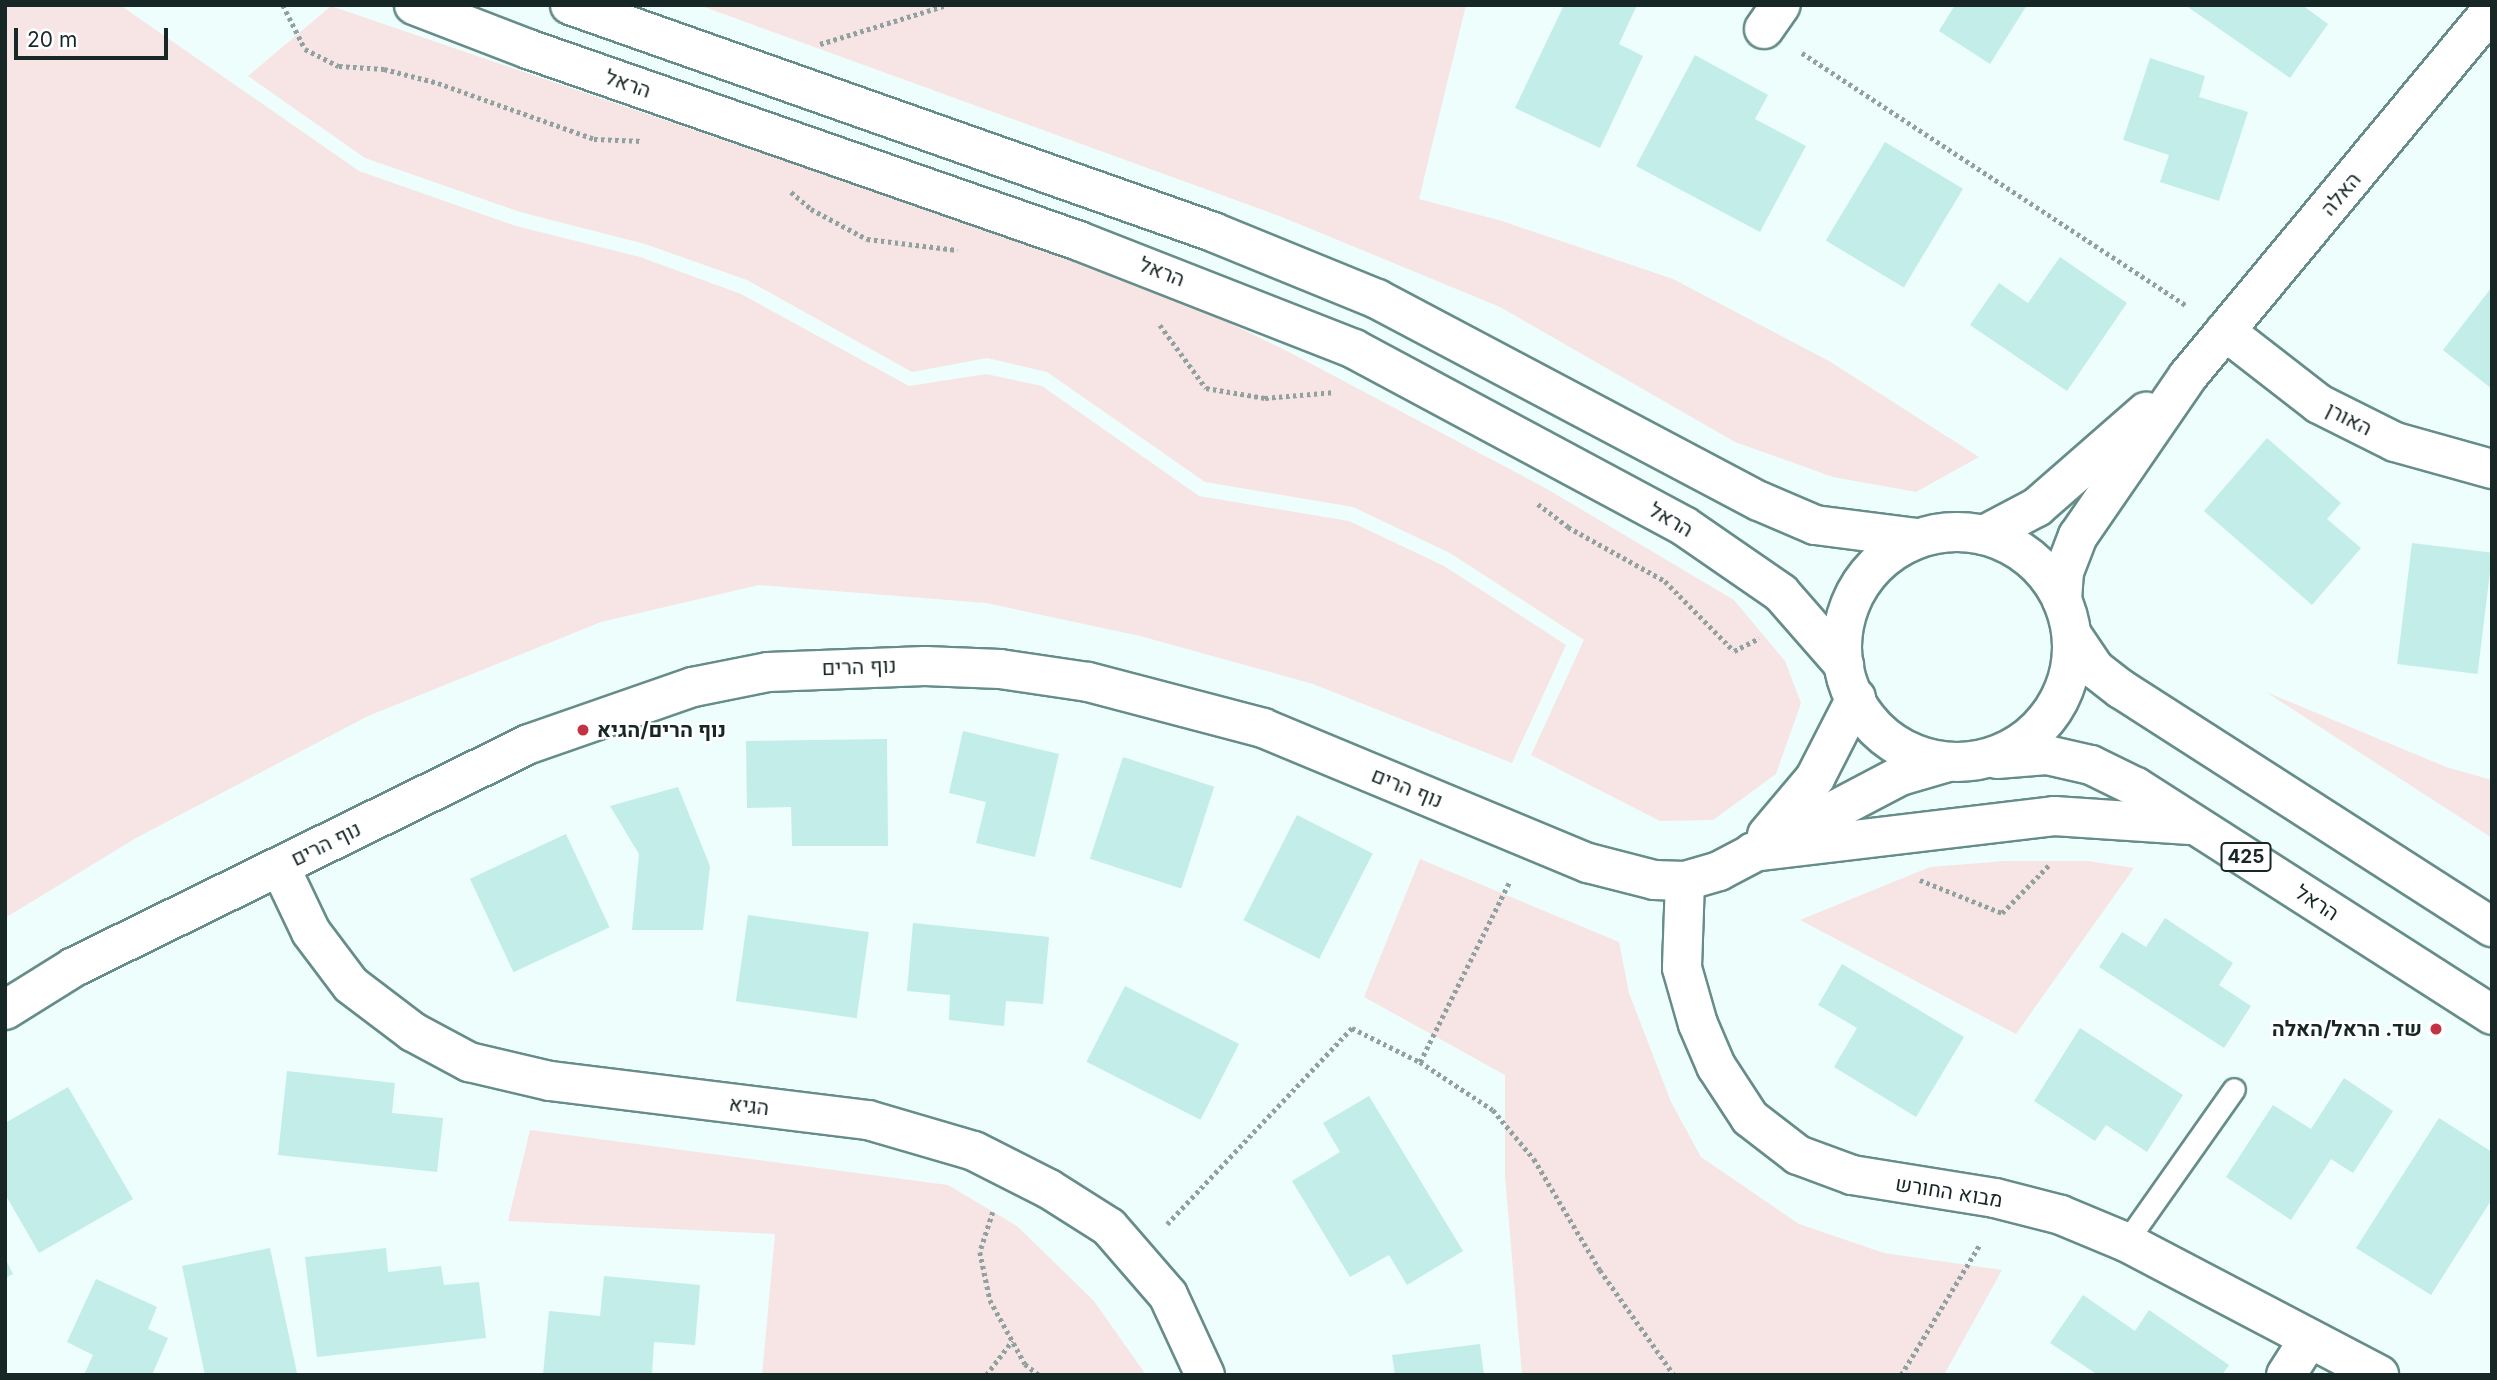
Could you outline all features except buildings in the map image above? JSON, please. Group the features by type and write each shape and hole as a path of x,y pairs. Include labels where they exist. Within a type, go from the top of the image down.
{"street":[{"name":"הראל","path":"414,5 1079,241 1303,328 1413,379 1684,526 1781,593 1802,615 1850,682"},
{"path":"570,5 1098,188 1377,299 1709,477 1815,525 1917,538 1950,532 1984,535 2016,548 2043,570 2095,669 2120,689 2492,927"},
{"name":"האלה","path":"2067,617 2064,572 2078,536 2188,376 2492,10"},
{"name":"האורן","path":"2225,331 2330,409 2395,442 2492,469"},
{"name":"האלה","path":"1984,535 2037,507 2188,376"},
{"path":"1917,538 1886,555 1863,580 1847,611 1841,646 1850,682 1886,737 1915,754 1964,761 2012,748 2039,729 2059,702 2070,670 2067,617"},
{"name":"נוף הרים","path":"5,1010 74,967 529,744 693,688 768,672 860,666 1000,669 1088,682 1178,703 1263,728 1531,840 1623,875 1685,881 1719,871 1900,776 1964,761"},
{"name":"נוף הרים","path":"1749,854 1815,778 1850,682"},
{"name":"הראל","path":"1964,761 2047,755 2091,765 2196,825 2492,1015"},
{"path":"1749,854 2054,816 2196,825"},
{"name":"הגיא","path":"280,867 311,932 351,985 413,1032 469,1062 550,1081 868,1120 974,1151 1008,1168 1109,1227 1168,1295 1205,1375"},
{"name":"מבוא החורש","path":"1685,881 1682,968 1716,1066 1750,1118 1798,1155 1852,1175 2006,1201 2061,1215 2126,1242 2379,1375"},
{"path":"2286,1375 2309,1339"}],"lane":[{"path":"2126,1242 2234,1089"}],"path":[{"path":"283,5 305,49 340,66 384,69 438,82 594,139 654,142"},
{"path":"780,78 813,46 947,5"},
{"path":"1772,17 2225,331"},
{"path":"781,183 811,209 867,239 967,252"},
{"path":"1152,317 1206,388 1265,398 1333,393 1413,379"},
{"path":"1527,495 1568,527 1665,581 1734,651 1802,615"},
{"path":"1414,1058 1420,1062 1531,840"},
{"path":"1136,1258 1352,1028 1414,1058 1493,1110 1534,1160 1600,1270 1674,1375"},
{"path":"1008,1168 980,1252 989,1300 1025,1364 1039,1375"},
{"path":"1902,1375 2006,1201"},
{"path":"986,1375 1012,1341"}],"shaded area":[{"path":"5,5 120,5 359,171 516,226 640,257 741,294 909,386 986,374 1042,386 1199,496 1349,521 1444,566 1566,645 1512,763 1313,684 1140,636 986,603 759,585 601,622 368,716 136,838 5,918"},
{"path":"699,5 1466,5 1419,199 1502,221 1673,279 1829,361 1979,457 1916,492 1833,477 1735,442 1500,307 1282,217"},
{"path":"331,6 1162,290 1289,352 1547,489 1734,600 1785,661 1801,703 1776,774 1713,820 1660,821 1531,755 1584,640 1450,553 1353,507 1205,482 1047,372 987,358 912,372 747,280 645,244 520,212 365,158 248,76"},
{"path":"2266,692 2446,767 2492,780 2492,838"},
{"path":"1420,859 1619,942 1629,993 1671,1102 1701,1157 1799,1224 1884,1253 2002,1270 1944,1375 1522,1375 1505,1176 1505,1075 1364,997"},
{"path":"2005,861 2088,861 2134,868 2016,1034 1800,920 1930,867"},
{"path":"530,1130 948,1185 1017,1226 1094,1301 1146,1375 762,1375 775,1234 508,1221"}],"place":[{"name":"נוף הרים/הגיא","path":"583,730"},
{"name":"שד. הראל/האלה","path":"2436,1029"}]}
